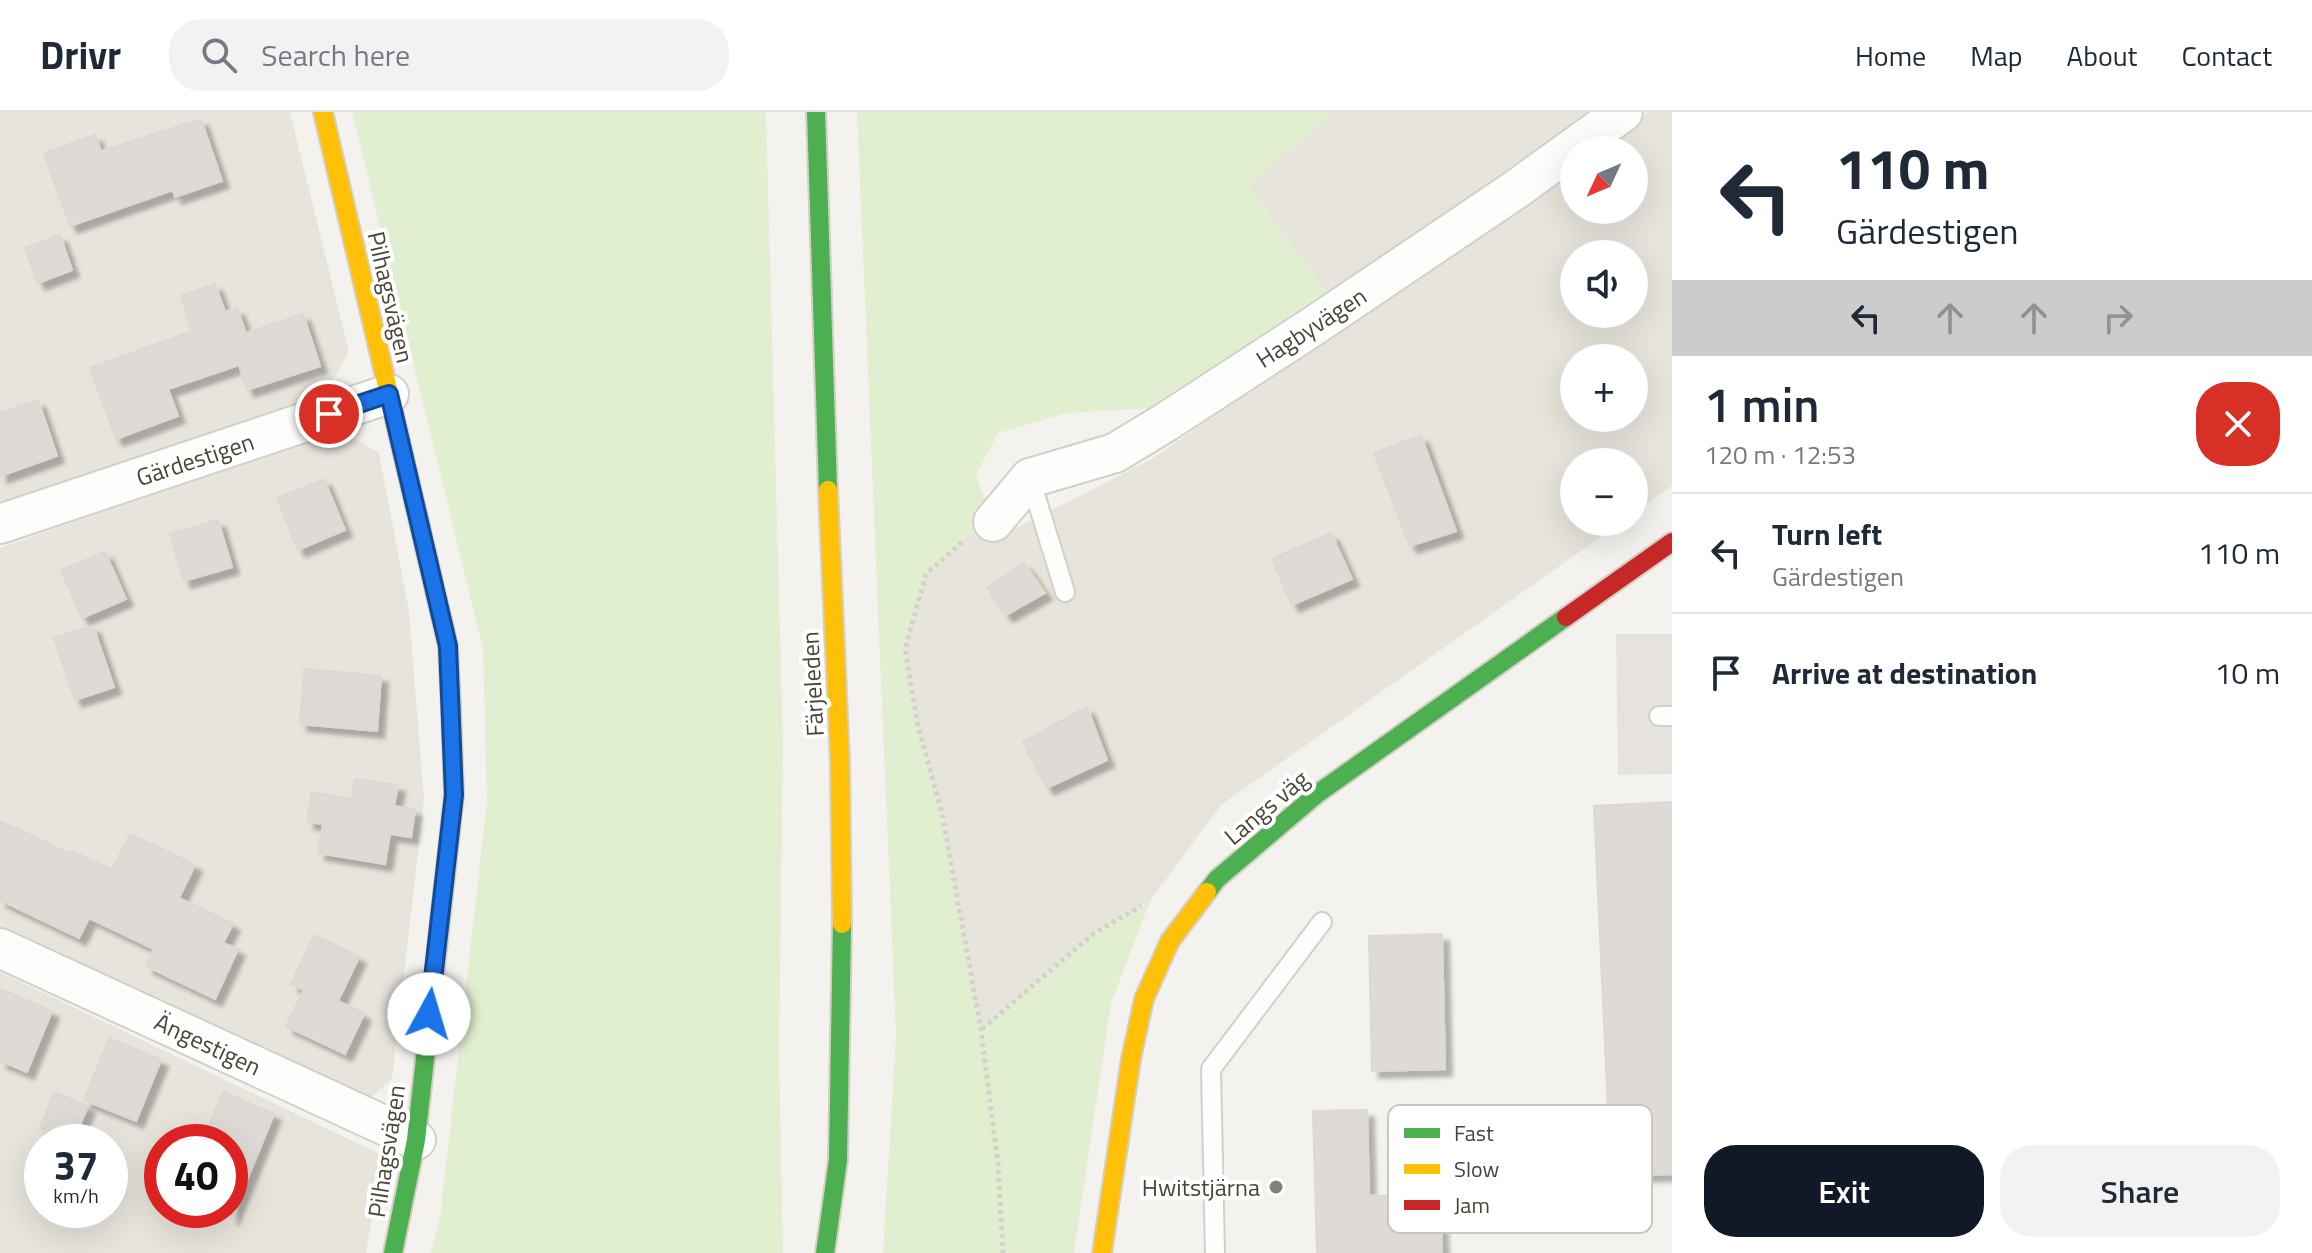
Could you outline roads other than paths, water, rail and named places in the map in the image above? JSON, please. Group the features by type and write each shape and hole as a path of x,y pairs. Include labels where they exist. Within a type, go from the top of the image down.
{"street":[{"name":"Pilhagsvägen","path":"323,112 448,646 454,795 416,1140 393,1253"},
{"name":"Färjeleden","path":"816,112 824,409 840,762 842,960 838,1160 825,1253"},
{"name":"Hagbyvägen","path":"1030,478 1115,453 1166,422 1502,199 1623,112"},
{"name":"Gärdestigen","path":"0,524 389,394"},
{"path":"993,522 1030,478"},
{"name":"Langs väg","path":"1102,1253 1131,1059 1144,999 1170,941 1217,879 1317,794 1672,542"},
{"name":"Ängestigen","path":"0,948 416,1140"}],"lane":[{"path":"1030,478 1065,592"},
{"path":"1215,1253 1211,1069 1322,922"}],"place":[{"name":"Hwitstjärna","path":"1276,1187"}]}
